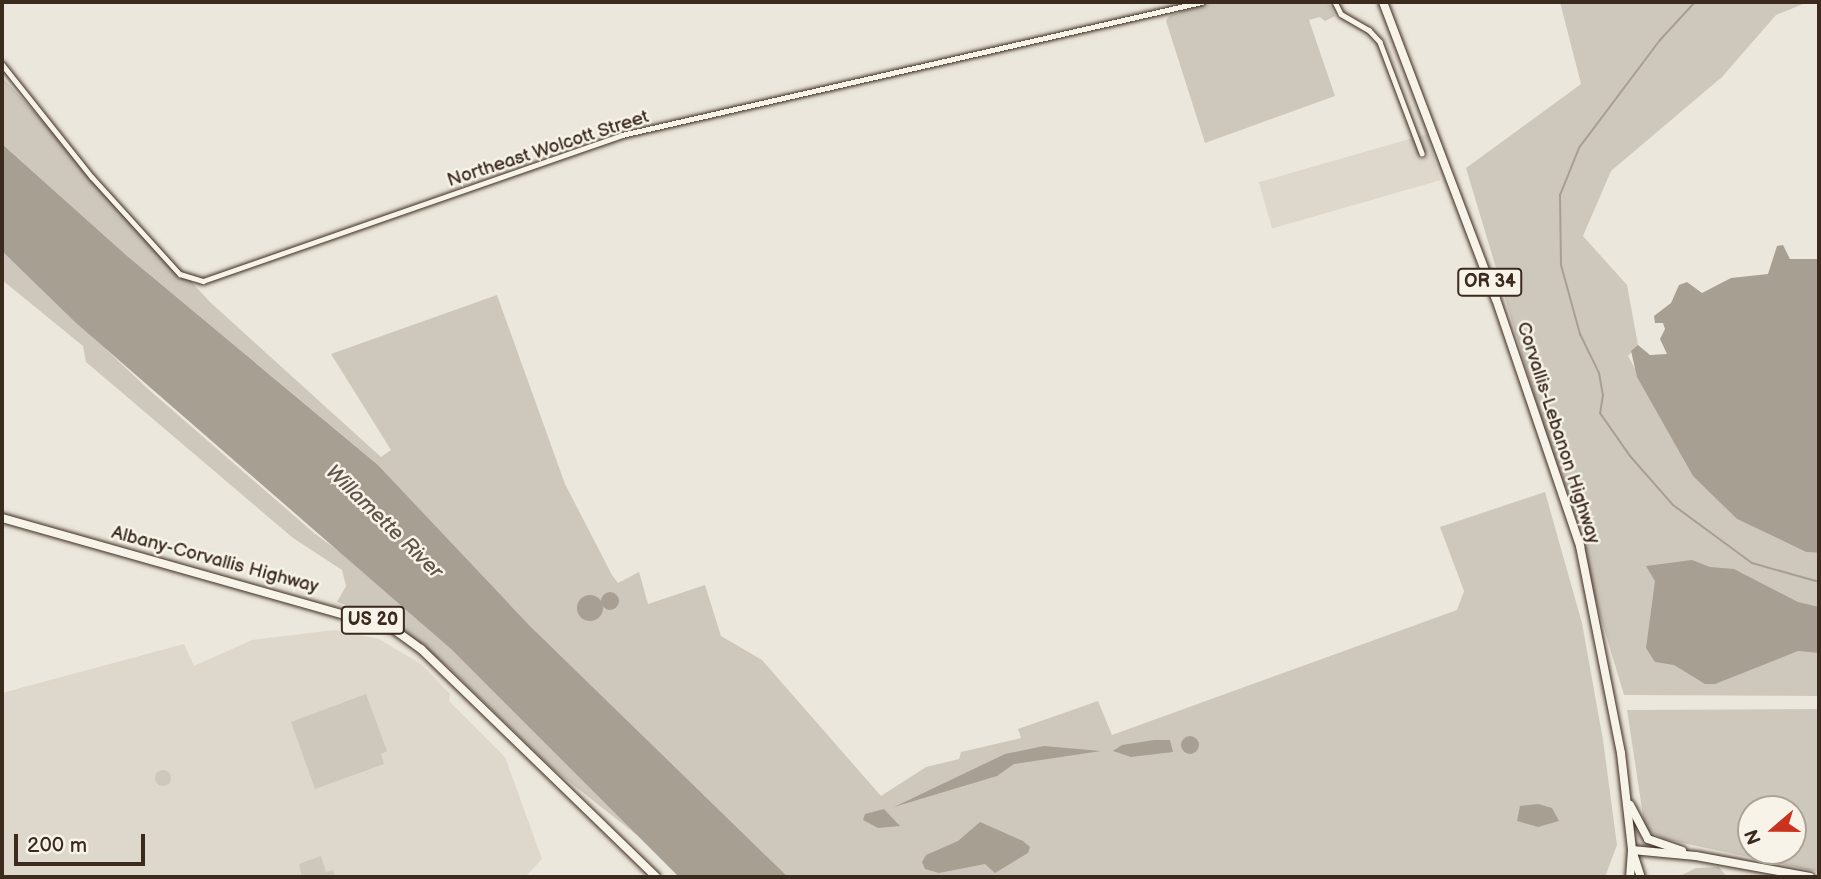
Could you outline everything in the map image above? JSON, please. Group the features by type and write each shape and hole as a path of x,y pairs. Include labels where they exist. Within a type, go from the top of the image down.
{"highway":[{"name":"Corvallis-Lebanon Highway","path":"1383,2 1561,482 1605,654 1632,850"},
{"name":"Albany-Corvallis Highway","path":"2,518 392,628 421,649 656,877"},
{"name":"OR 34","path":"1627,800 1647,839 1696,856"},
{"name":"OR 34","path":"1632,850 1696,856 1810,877"},
{"path":"1629,877 1632,850"},
{"path":"1632,850 1641,877"}],"street":[{"name":"Northeast Wolcott Street","path":"2,64 92,177 180,274 203,281 622,135 1202,2"},
{"path":"1335,2 1341,14 1369,30 1380,42 1422,153"}],"shaded area":[{"path":"1210,2 1328,2 1335,16 1325,21 1320,17 1309,20 1335,96 1205,143 1166,21 1169,16"},
{"path":"1560,2 1808,2 1776,15 1722,77 1611,171 1583,236 1627,285 1638,345 1628,356 1665,423 1737,519 1806,552 1819,553 1819,696 1624,695 1466,168 1581,84"},
{"path":"2,77 210,302 381,457 391,450 331,354 497,295 565,484 618,583 639,572 648,604 705,585 721,636 762,660 881,796 926,767 959,759 961,752 1021,738 1018,729 1098,701 1112,735 1457,610 1464,591 1440,527 1545,492 1582,623 1603,740 1617,845 1605,877 788,877 529,625 377,464 126,255 2,144"},
{"path":"1427,134 1440,180 1272,228 1259,182"},
{"path":"2,251 147,388 314,533 358,565 451,649 652,847 553,769 448,667 392,622 337,602 346,586 342,570 293,538 86,362 83,346 2,280"},
{"path":"334,630 379,639 421,664 450,694 449,701 505,757 542,859 525,877 2,877 2,693 184,644 194,666 252,640"},
{"path":"366,694 387,751 381,754 384,764 315,789 291,722"},
{"path":"1819,709 1819,872 1786,865 1807,865 1807,795 1737,795 1737,855 1664,839 1645,829 1627,710"},
{"path":"163,770 169,772 169,784 163,786 157,784 155,778 157,772"},
{"path":"321,856 326,872 333,870 335,877 302,877 299,864"},
{"path":"1719,867 1727,877 1678,877 1696,868"}],"water":[{"name":"Willamette River","path":"2,144 126,255 378,465 529,625 788,877 679,877 451,649 75,322 2,251"},
{"path":"1783,245 1790,259 1819,259 1819,553 1806,552 1737,519 1693,476 1637,377 1631,351 1638,345 1650,355 1667,354 1660,339 1665,329 1663,323 1655,323 1654,316 1671,303 1679,285 1687,282 1702,293 1731,278 1768,274 1777,246"},
{"path":"1692,560 1710,567 1734,569 1798,602 1819,607 1819,653 1798,651 1715,684 1705,684 1674,665 1655,662 1646,648 1655,581 1646,566"},
{"path":"610,592 616,595 619,601 616,607 610,610 604,607 601,601 604,595"},
{"path":"590,595 599,599 603,608 599,617 590,621 581,617 577,608 581,599"},
{"path":"1190,736 1196,739 1199,745 1196,751 1190,754 1184,751 1181,745 1184,739"},
{"path":"1170,740 1173,752 1131,757 1113,751 1122,745"},
{"path":"1044,746 1101,751 1014,764 997,776 894,807 1005,754"},
{"path":"1538,804 1552,808 1559,821 1538,827 1517,821 1520,806"},
{"path":"884,809 900,826 878,828 863,820 865,814"},
{"path":"980,822 1023,841 1030,847 1028,853 995,873 985,864 939,873 925,869 922,862 926,855 958,841"}],"waterway":[{"path":"1695,2 1660,40 1579,148 1560,195 1561,265 1580,334 1599,373 1603,395 1600,413 1630,456 1673,505 1752,563 1819,582"}]}
